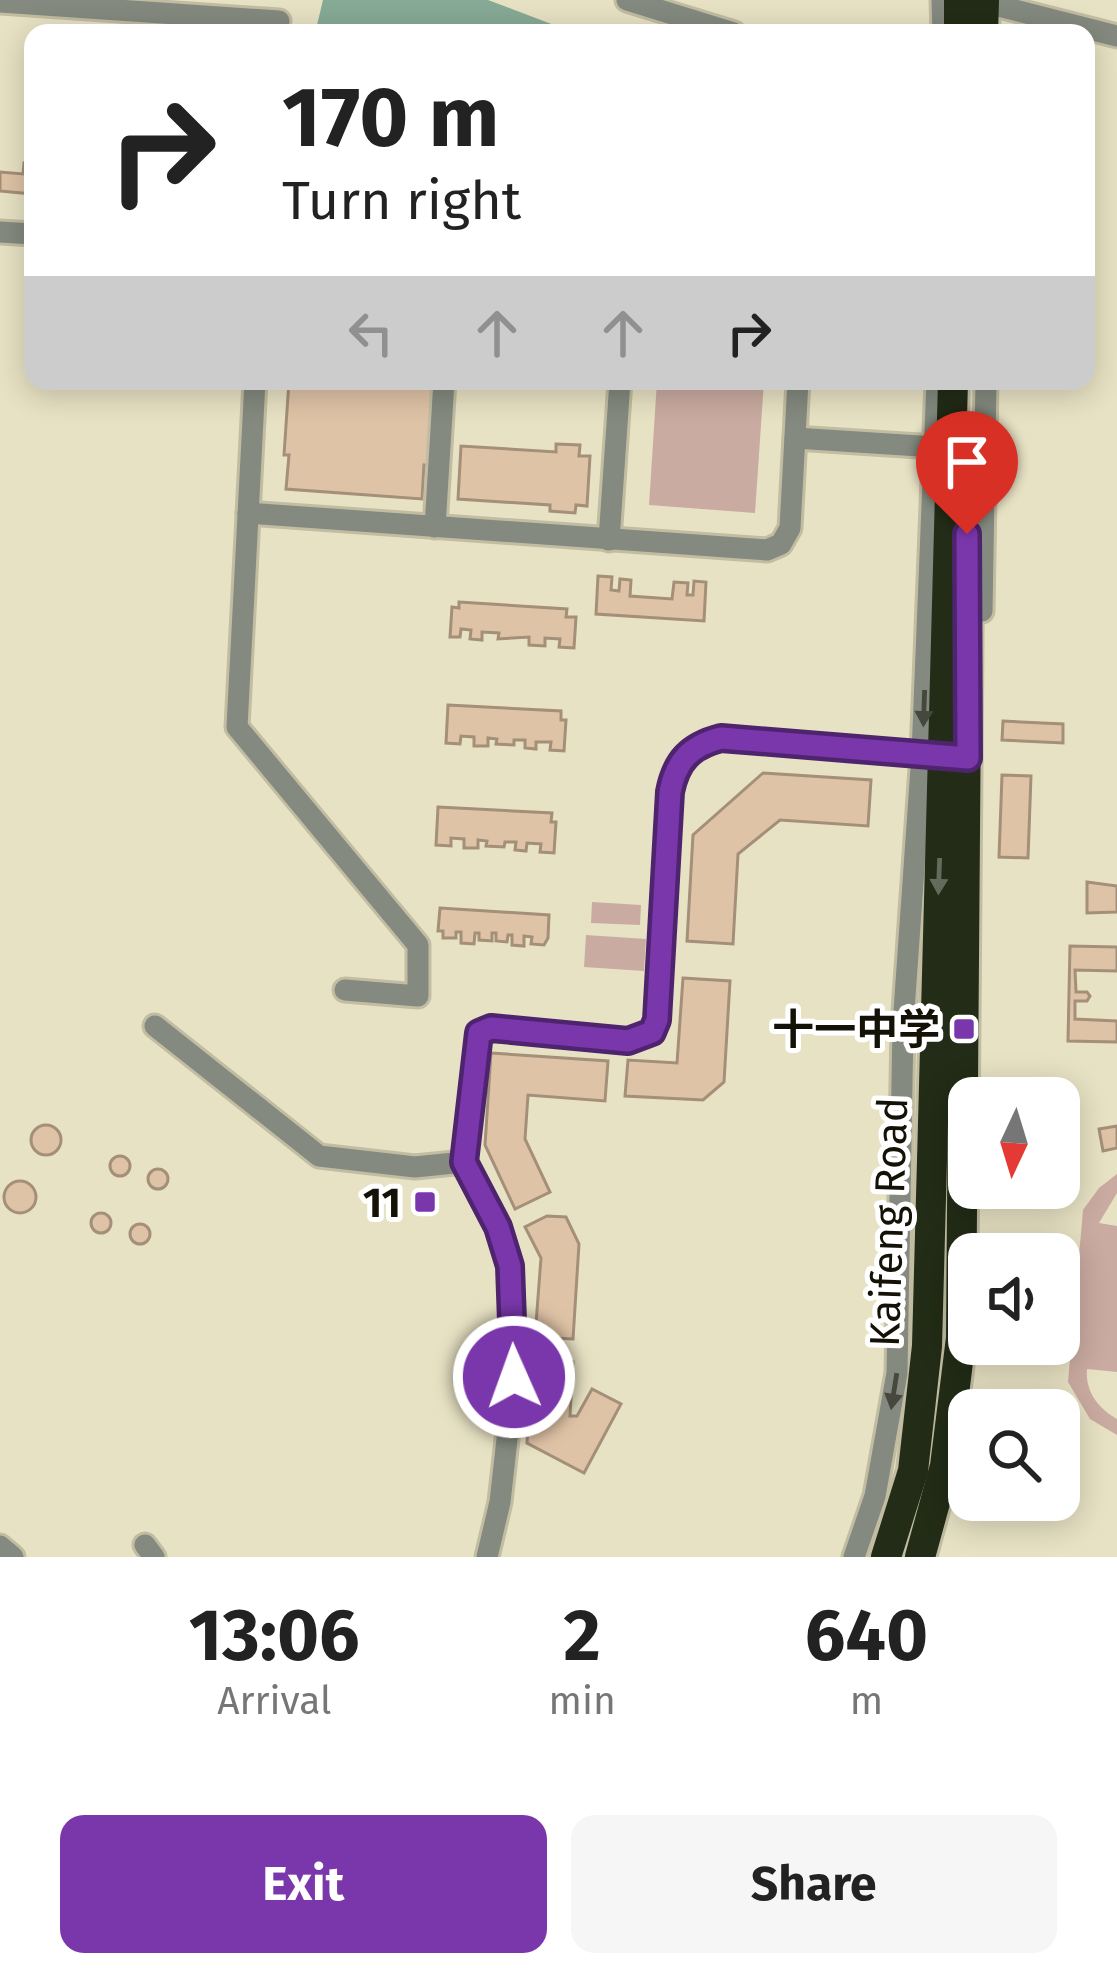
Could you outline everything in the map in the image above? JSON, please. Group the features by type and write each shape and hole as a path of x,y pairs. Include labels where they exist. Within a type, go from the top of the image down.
{"highway":[{"name":"Kaifeng Road","path":"886,1557 913,1471 927,1346 952,390"},
{"name":"Kaifeng Road","path":"920,1557 945,1466 962,1338 944,756 967,390"}],"street":[{"path":"627,0 705,24"},
{"path":"0,2 280,18"},
{"path":"982,7 1061,24"},
{"path":"255,390 237,727 418,945 418,996 345,990"},
{"path":"435,526 443,390"},
{"path":"609,540 619,390"},
{"path":"248,513 758,551 778,546 790,528 798,390"},
{"path":"854,1557 875,1496 897,1373 902,1046 944,756 937,390"},
{"path":"976,1077 986,390"},
{"path":"795,438 935,447"},
{"path":"488,1557 500,1502 514,1377 510,1266 498,1227 464,1162 481,1030 628,1041 645,1038 655,1028 670,792 686,754 699,744 721,738 944,756"},
{"path":"155,1026 319,1156 415,1167 464,1162"},
{"path":"932,1557 956,1464 970,1365"},
{"path":"0,1546 13,1557"}],"shaded area":[{"path":"323,0 488,0 551,24 317,24"},
{"path":"656,390 763,390 755,513 649,505"},
{"path":"592,902 641,905 640,925 591,923"},
{"path":"586,935 646,939 644,971 584,967"},
{"path":"1117,1174 1117,1193 1099,1223 1117,1226 1117,1372 1087,1369 1087,1377 1094,1398 1117,1419 1117,1435 1090,1419 1080,1402 1080,1389 1072,1389 1068,1382 1069,1365 1080,1365 1083,1210"}],"building":[{"path":"24,163 24,193 0,191 0,172 23,174"},
{"path":"288,390 436,390 431,466 424,465 422,499 286,489 289,455 284,455"},
{"path":"556,444 580,445 579,456 590,456 587,506 576,505 575,513 550,511 550,505 458,499 461,446 556,452"},
{"path":"598,576 612,577 611,590 619,591 620,579 631,580 630,596 672,599 674,582 688,583 687,595 693,595 694,581 706,582 704,621 596,614"},
{"path":"459,602 567,609 566,617 576,617 574,648 559,647 560,639 545,638 545,646 529,645 529,637 498,639 499,633 482,632 482,640 470,639 471,630 461,629 460,637 450,637 452,607 459,608"},
{"path":"448,705 561,711 561,720 566,720 564,751 550,750 551,742 525,748 525,740 514,740 514,745 496,744 497,739 488,738 488,746 474,746 474,737 461,736 460,744 446,743"},
{"path":"1003,721 1063,724 1063,743 1002,740"},
{"path":"763,773 871,780 868,826 780,820 738,854 733,944 687,941 693,835"},
{"path":"1002,775 1031,776 1028,858 999,857"},
{"path":"438,807 552,813 554,853 540,852 541,844 527,843 526,851 515,850 516,842 505,842 504,847 486,846 487,841 478,840 478,848 464,848 464,839 451,838 451,846 436,845"},
{"path":"1087,882 1117,886 1117,912 1087,913"},
{"path":"440,908 549,915 548,938 544,945 531,944 532,937 524,936 524,946 512,945 512,935 507,942 496,941 496,933 492,941 479,940 475,933 474,944 461,943 461,932 456,932 456,938 443,938 443,931 438,931"},
{"path":"1070,946 1117,947 1117,971 1075,970 1076,992 1090,996 1087,1001 1075,1001 1075,1019 1117,1021 1117,1042 1068,1041"},
{"path":"683,978 730,981 724,1082 703,1100 625,1096 628,1060 677,1063"},
{"path":"491,1053 608,1061 605,1101 528,1095 525,1139 550,1192 515,1209 485,1145"},
{"path":"46,1125 57,1129 61,1140 57,1151 46,1155 35,1151 31,1140 35,1129"},
{"path":"1117,1126 1117,1148 1103,1151 1099,1129"},
{"path":"120,1156 130,1166 120,1176 110,1166"},
{"path":"158,1169 168,1179 158,1189 148,1179"},
{"path":"20,1181 31,1186 36,1197 31,1208 20,1213 9,1208 4,1197 9,1186"},
{"path":"101,1213 111,1223 101,1233 91,1223"},
{"path":"547,1216 566,1217 579,1244 573,1339 535,1337 541,1258 525,1227"},
{"path":"140,1224 150,1234 140,1244 130,1234"},
{"path":"532,1359 573,1362 570,1416 577,1416 592,1389 621,1404 584,1473 527,1443"}],"place":[{"name":"十一中学","path":"964,1029"},
{"name":"11","path":"425,1202"}],"route":[{"path":"514,1377 510,1266 498,1227 464,1162 479,1033 491,1028 628,1041 652,1032 657,1020 670,792 680,763 699,744 721,738 968,758 967,534"}]}
